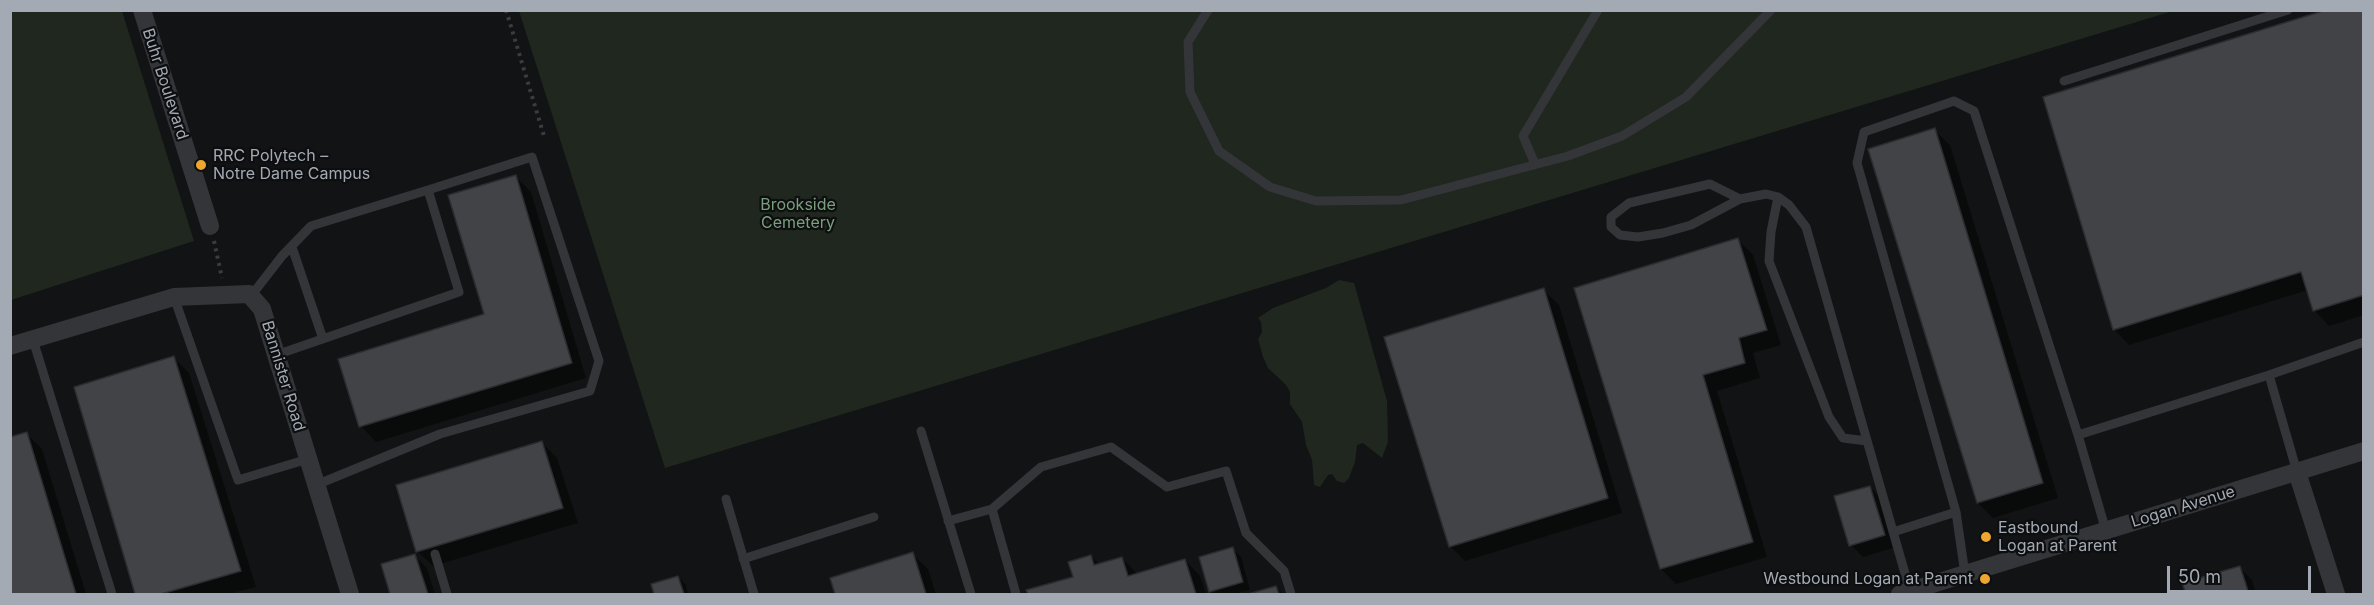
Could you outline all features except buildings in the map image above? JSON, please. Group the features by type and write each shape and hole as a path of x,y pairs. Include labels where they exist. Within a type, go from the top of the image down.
{"street":[{"name":"Buhr Boulevard","path":"142,10 210,226"},
{"path":"10,346 174,297 249,294 251,296"},
{"name":"Bannister Road","path":"251,296 262,309 350,594"},
{"name":"Logan Avenue","path":"1907,593 2364,451"},
{"path":"2297,472 2336,594"}],"lane":[{"path":"1208,10 1188,42 1190,92 1219,151 1270,187 1316,201 1401,200 1568,156 1622,136 1686,97 1771,10"},
{"path":"1535,165 1523,136 1598,10"},
{"path":"2064,81 2288,10"},
{"path":"1965,574 1956,512 1857,163 1864,132 1954,101 1974,111 2078,435 2106,531"},
{"path":"251,296 311,226 532,157 599,361 590,391 440,434 316,485"},
{"path":"1740,198 1710,184 1629,203 1611,217 1611,227 1620,235 1638,237 1663,233 1691,225 1740,198 1766,194 1778,197 1789,205 1806,227 1868,441 1907,593"},
{"path":"276,355 459,292 428,190"},
{"path":"1778,197 1771,232 1770,261 1828,417 1844,438 1868,441"},
{"path":"292,247 323,339"},
{"path":"174,297 238,480 308,459"},
{"path":"33,340 112,594"},
{"path":"2078,435 2270,375 2364,342"},
{"path":"2270,375 2297,472"},
{"path":"921,431 971,594"},
{"path":"948,520 992,509 1041,467 1111,447 1167,487 1226,471 1246,533 1284,571 1291,594"},
{"path":"726,499 754,594"},
{"path":"992,509 1016,594"},
{"path":"1893,532 1956,512"},
{"path":"743,559 874,517"},
{"path":"435,554 447,594"}],"path":[{"path":"506,10 544,136"},
{"path":"210,226 226,295"}],"green space":[{"path":"11,10 122,11 194,241 11,300"},
{"name":"Brookside Cemetery","path":"519,11 2173,11 665,468"},
{"path":"1339,280 1354,283 1355,286 1387,401 1388,442 1382,458 1363,443 1357,445 1355,462 1349,478 1344,483 1337,481 1332,474 1328,475 1320,487 1314,485 1312,460 1306,445 1302,422 1290,404 1290,392 1268,368 1263,357 1258,339 1262,332 1258,318 1273,308 1326,288"}],"place":[{"name":"RRC Polytech – Notre Dame Campus","path":"201,165"},
{"name":"Eastbound Logan at Parent","path":"1986,537"},
{"name":"Westbound Logan at Parent","path":"1985,579"}]}
